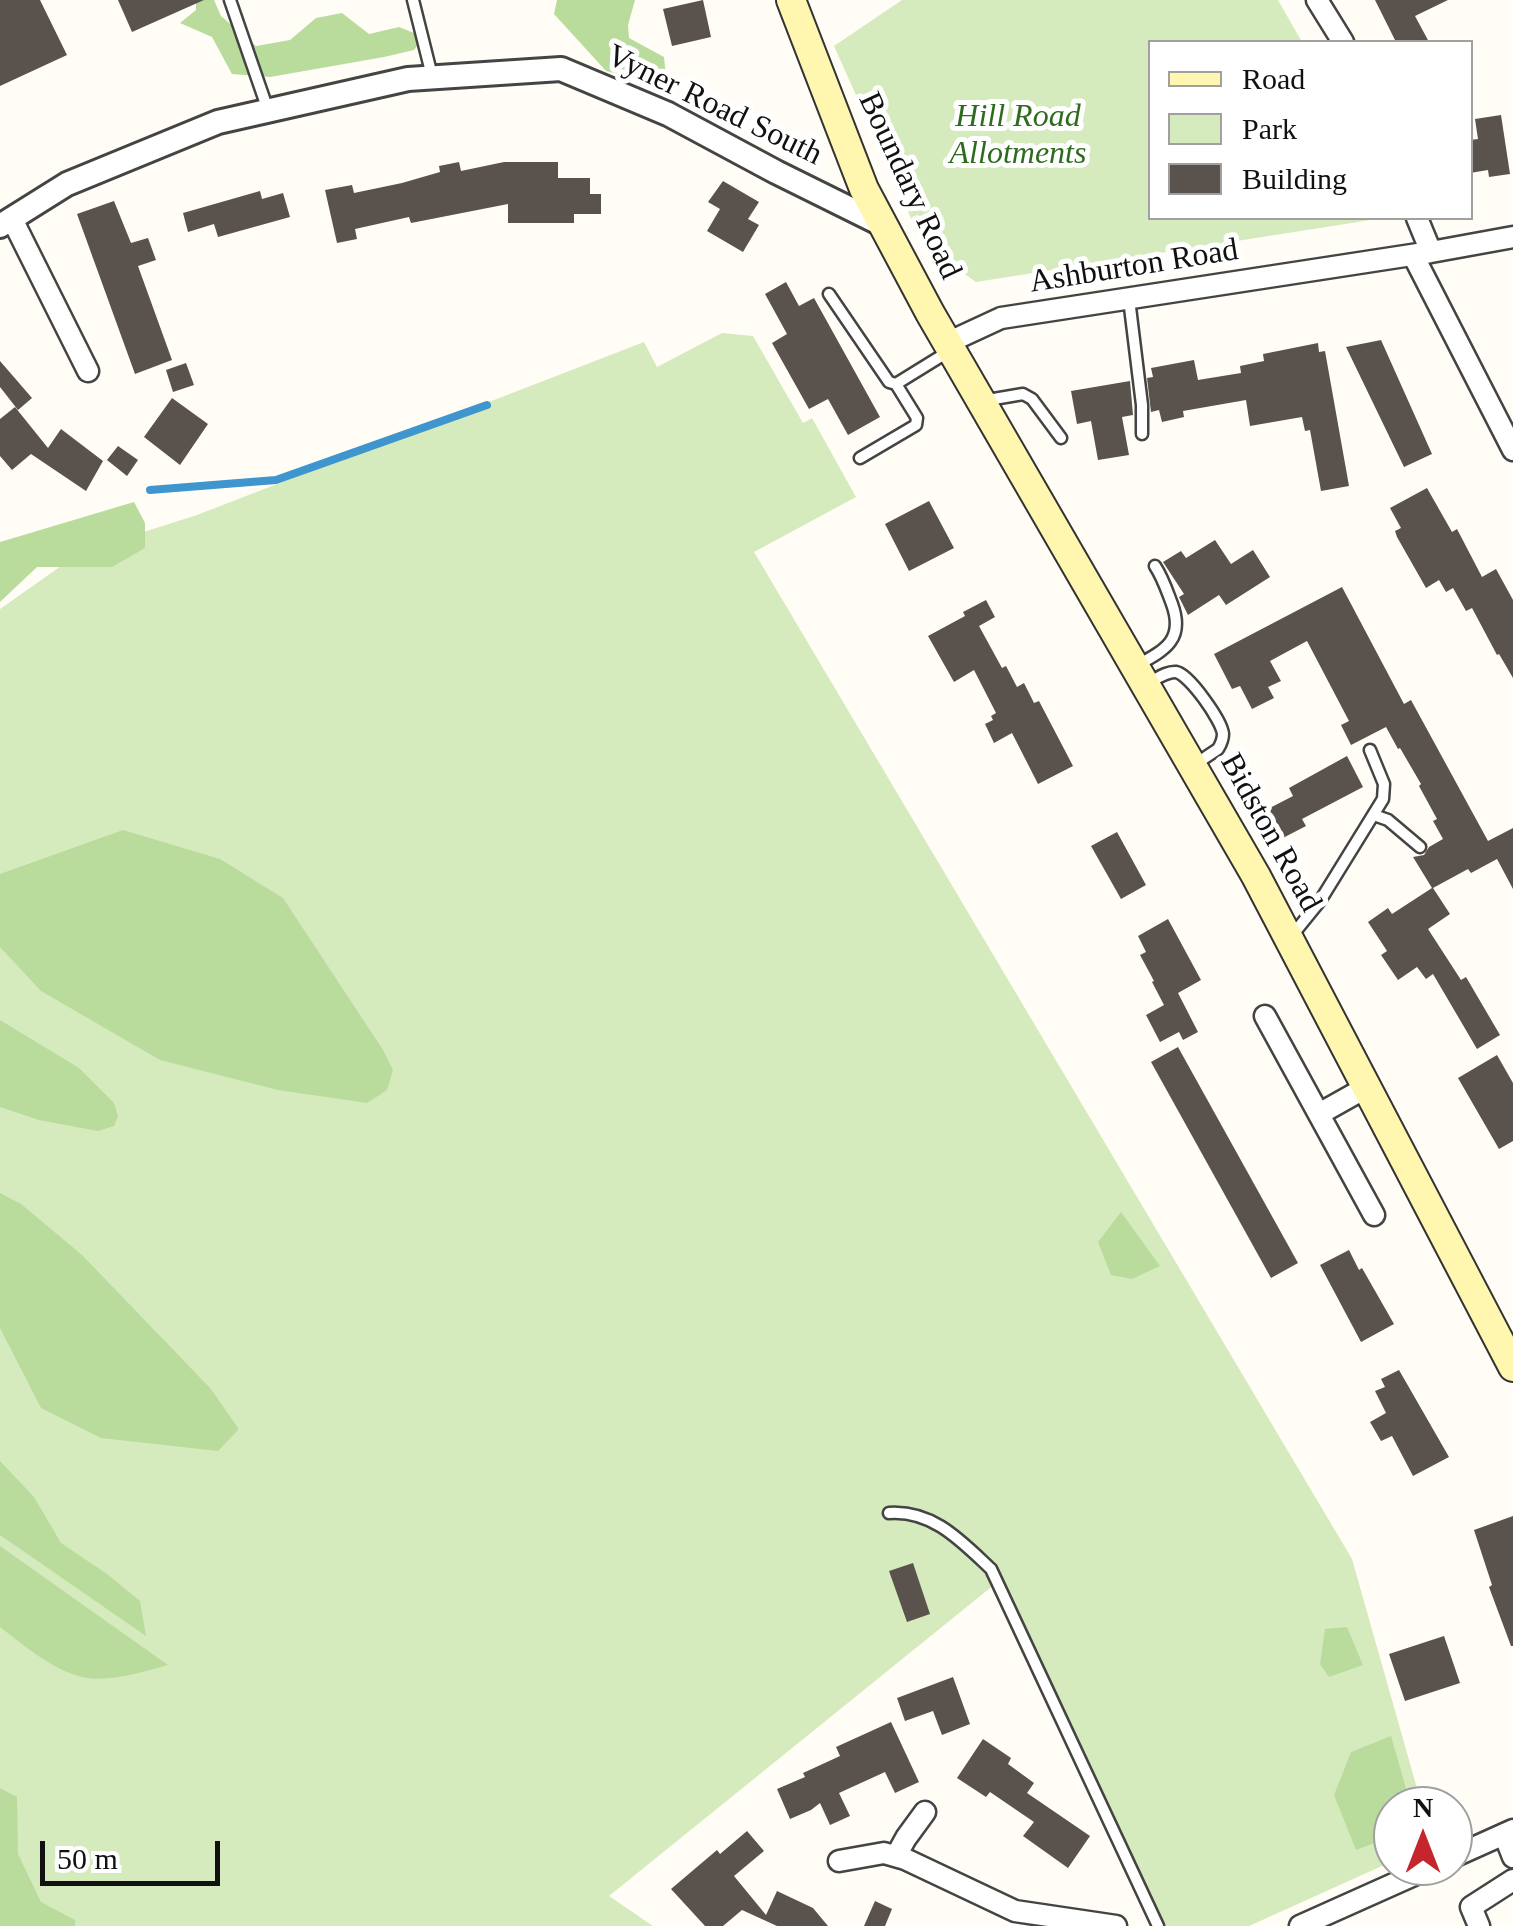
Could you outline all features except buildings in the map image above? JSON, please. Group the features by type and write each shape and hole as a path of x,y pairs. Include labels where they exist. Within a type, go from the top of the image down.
{"main road":[{"name":"Boundary Road","path":"790,0 864,189 949,346"},
{"name":"Bidston Road","path":"949,346 1256,876 1513,1366"}],"street":[{"path":"1317,0 1342,40"},
{"name":"Vyner Road South","path":"11,228 67,184 218,122 408,79 561,69 668,114 883,225"},
{"path":"1417,220 1422,253 1513,450"},
{"path":"11,228 88,371"},
{"name":"Ashburton Road","path":"949,346 1001,318 1513,237"},
{"path":"1265,1016 1374,1214"},
{"path":"1318,1114 1367,1087"},
{"path":"896,1856 925,1812"},
{"path":"1473,1848 1508,1832 1513,1858"},
{"path":"840,1861 884,1854 896,1856 1015,1911 1116,1926"},
{"path":"1479,1926 1471,1906 1513,1880"},
{"path":"1300,1926 1389,1886"}],"lane":[{"path":"230,0 268,110"},
{"path":"413,0 432,77"},
{"path":"829,294 888,382 896,384 918,418 916,425 860,458"},
{"path":"1128,298 1142,434"},
{"path":"896,384 949,346"},
{"path":"981,401 1023,394 1032,399 1061,438"},
{"path":"1140,676 1173,639 1177,628 1176,615 1155,566"},
{"path":"1140,676 1182,674 1220,724 1223,732 1218,750 1193,766"},
{"path":"1289,939 1320,901 1384,798 1384,784 1370,750"},
{"path":"1374,815 1388,820 1420,847"},
{"path":"889,1513 908,1512 947,1528 991,1570 1158,1926"}],"green space":[{"path":"196,0 214,0 221,16 256,46 290,40 316,18 342,13 369,34 399,27 424,37 414,50 384,57 270,77 232,74 212,37 180,23 196,10"},
{"path":"557,0 635,0 628,25 629,38 664,57 666,78 646,80 606,71 554,14"},
{"name":"Hill Road Allotments","path":"902,0 1278,0 1301,40 1148,40 1148,220 1370,220 976,282 923,245 834,46"},
{"path":"722,333 753,336 803,423 812,418 856,497 754,552 1352,1559 1416,1786 1373,1786 1373,1870 1249,1926 1166,1926 1000,1580 609,1896 653,1926 0,1926 0,609 81,552 197,515 644,342 657,367"},
{"path":"134,502 145,523 145,548 112,567 37,567 0,602 0,542"},
{"path":"123,830 220,859 283,898 383,1050 393,1070 387,1090 367,1103 278,1090 160,1060 41,991 0,947 0,874"},
{"path":"0,1020 79,1068 114,1103 118,1116 114,1126 98,1131 39,1120 0,1107"},
{"path":"0,1193 21,1204 82,1255 211,1389 238,1428 218,1451 101,1438 41,1408 0,1328"},
{"path":"1121,1212 1160,1266 1132,1279 1111,1275 1098,1242"},
{"path":"0,1461 34,1497 61,1543 140,1601 146,1636 0,1535"},
{"path":"0,1546 168,1665 103,1679 71,1674 39,1656 0,1627"},
{"path":"1347,1627 1363,1665 1329,1677 1320,1664 1325,1629"},
{"path":"1391,1736 1405,1786 1373,1786 1373,1844 1356,1850 1334,1795 1351,1752"},
{"path":"0,1788 17,1797 18,1854 41,1902 75,1920 75,1926 0,1926"}],"waterway":[{"path":"150,490 276,480 487,405"}]}
